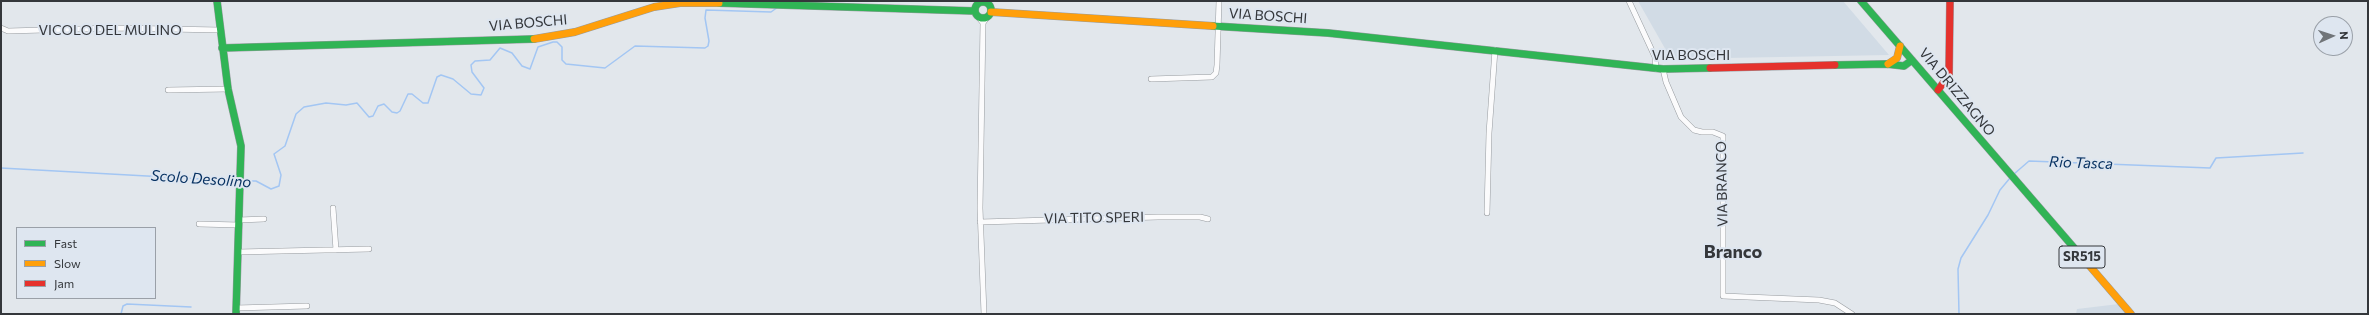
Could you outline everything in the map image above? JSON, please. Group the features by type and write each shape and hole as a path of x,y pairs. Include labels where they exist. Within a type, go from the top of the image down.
{"street":[{"path":"216,1 228,89 241,146 241,186 236,311 306,306"},
{"path":"1151,79 1212,77 1216,73 1219,1"},
{"name":"VIA BRANCO","path":"1628,1 1655,57 1681,117 1694,130 1713,132 1723,136 1723,296 1819,300 1835,303 1852,314"},
{"name":"VIA DRIZZAGNO","path":"1861,1 2131,314"},
{"path":"1938,90 1949,75 1950,1"},
{"path":"983,2 983,16"},
{"path":"983,2 980,222 984,314"},
{"name":"VIA BOSCHI","path":"222,48 537,39 575,32 654,7 680,3 782,4 983,16 1219,26 1328,33 1660,69 1891,63 1912,60"},
{"name":"VICOLO DEL MULINO","path":"1,28 8,31 114,28 220,30"},
{"path":"1891,63 1899,56 1900,46"},
{"path":"1487,213 1489,132 1495,50"},
{"path":"1904,66 1912,60"},
{"name":"VIA BOSCHI","path":"1891,63 1924,73"},
{"path":"168,90 228,89"},
{"path":"333,208 336,250"},
{"name":"VIA TITO SPERI","path":"980,222 1158,217 1200,217 1208,219"},
{"path":"199,224 239,223 264,219"},
{"path":"238,252 369,250"}],"shaded area":[{"path":"1638,1 1843,1 1889,55 1671,59"},
{"path":"2119,304 2128,314 2076,314 2077,309"}],"waterway":[{"name":"Scolo Desolino","path":"242,181 256,181 271,189 279,186 281,175 274,154 285,146 296,114 304,107 326,103 346,105 357,103 369,117 373,116 378,106 384,104 392,112 397,113 400,111 408,94 412,94 423,103 428,103 437,77 441,75 453,79 471,94 481,95 484,88 472,72 471,65 475,61 490,60 500,48 512,53 522,66 530,69 538,47 557,42 562,47 562,60 566,64 605,68 635,46 705,48 708,46 709,41 705,18 706,10 771,12 778,7"},
{"name":"Rio Tasca","path":"2014,174 2029,161 2210,168 2216,158 2303,153"},
{"name":"Scolo Desolino","path":"1,168 238,181"},
{"name":"Rio Tasca","path":"1959,314 1958,269 1961,258 1988,215 2000,190 2010,178"},
{"path":"121,314 123,306 127,304 191,307"}],"traffic: fast":[{"path":"217,1 228,89 241,146 236,314"},
{"path":"1861,1 2088,264"},
{"path":"983,2 989,4 991,10 989,16 983,18 977,16 975,10 977,4 983,2"},
{"path":"719,3 975,11"},
{"path":"1213,26 1328,33 1663,69 1710,68"},
{"path":"222,48 534,39"},
{"path":"1835,65 1887,64 1904,66 1912,60"}],"traffic: slow":[{"path":"534,39 575,32 654,7 680,3 719,3"},
{"path":"991,12 1213,26"},
{"path":"1888,64 1897,58 1900,46"},
{"path":"2088,264 2131,314"}],"traffic: jam":[{"path":"1938,90 1949,75 1950,1"},
{"path":"1710,68 1835,65"}],"district":[{"name":"Branco","path":"1733,252"}]}
